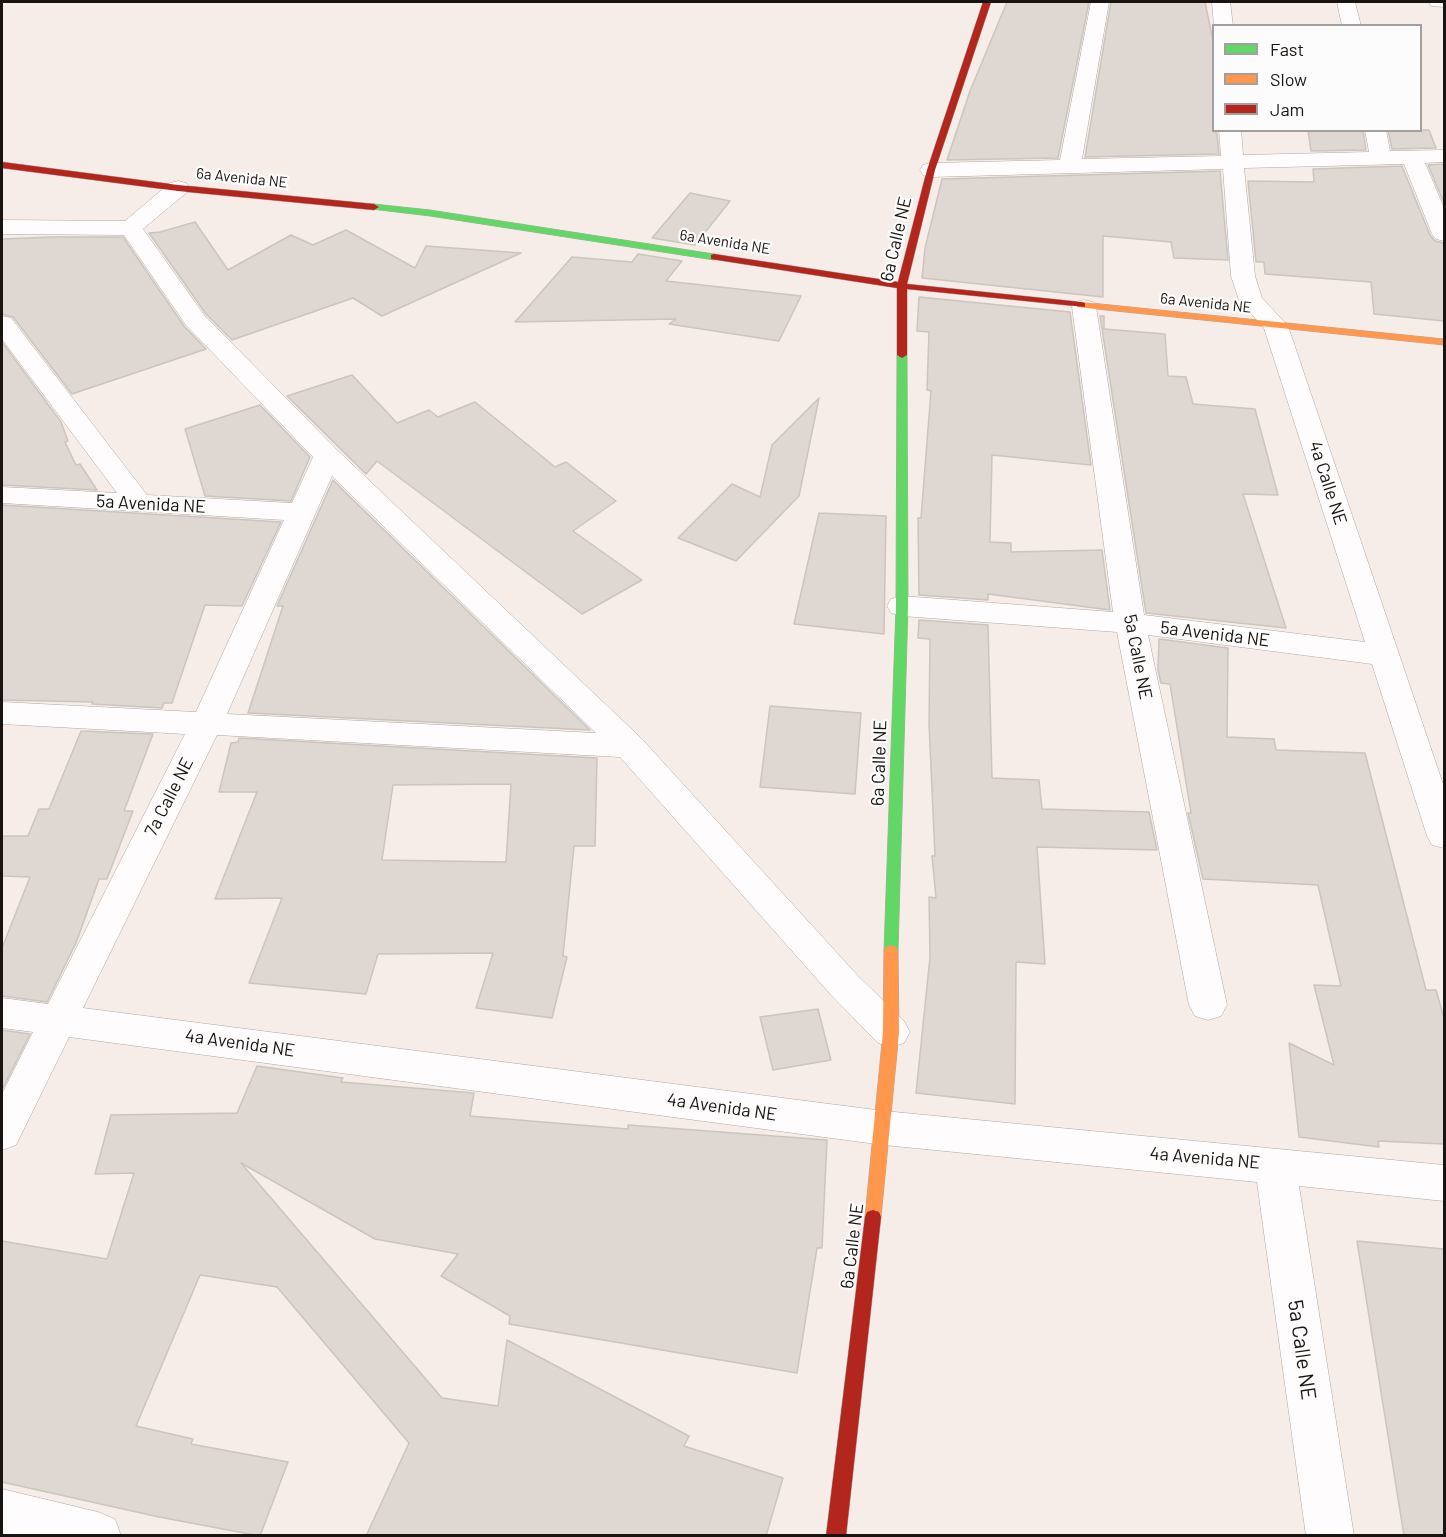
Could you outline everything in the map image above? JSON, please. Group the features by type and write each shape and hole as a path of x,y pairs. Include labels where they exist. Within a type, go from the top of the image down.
{"street":[{"name":"6a Calle NE","path":"836,1536 884,1128 891,1032 890,974 902,606 902,286 931,170 987,2"},
{"path":"1070,166 1100,2"},
{"path":"1221,2 1223,24"},
{"path":"1346,2 1352,24"},
{"path":"1438,2 1444,2"},
{"name":"4a Calle NE","path":"1230,132 1243,276 1251,300 1276,326 1444,836"},
{"path":"1375,132 1381,158"},
{"path":"931,170 1444,156"},
{"path":"1412,157 1444,234"},
{"name":"6a Avenida NE","path":"2,165 178,188 430,213 902,286 1084,307 1444,342"},
{"path":"2,227 131,228 178,188"},
{"path":"131,228 195,320 327,456 629,746 845,986 891,1032"},
{"name":"5a Calle NE","path":"1084,307 1130,623 1208,1005"},
{"path":"2,323 140,504"},
{"name":"7a Calle NE","path":"2,1133 57,1018 207,723 327,456"},
{"name":"5a Avenida NE","path":"2,495 300,512"},
{"name":"5a Avenida NE","path":"902,606 1130,623 1384,655"},
{"path":"2,713 629,746"},
{"name":"4a Avenida NE","path":"2,1013 57,1018 884,1128 1444,1183"},
{"name":"5a Calle NE","path":"1275,1165 1330,1536"},
{"path":"2,1512 98,1536"}],"building":[{"path":"1007,2 1089,2 1058,158 947,160 970,91"},
{"path":"1111,2 1205,2 1212,35 1212,132 1217,134 1219,154 1085,157"},
{"path":"1422,130 1429,130 1436,148 1392,149 1388,132 1422,132"},
{"path":"1308,132 1363,132 1366,150 1311,151"},
{"path":"1443,164 1444,167 1444,203 1428,165"},
{"path":"1402,166 1430,235 1435,241 1444,243 1444,321 1374,314 1371,282 1265,274 1264,262 1256,262 1248,181 1314,182 1313,169"},
{"path":"1220,171 1228,260 1174,258 1171,242 1103,236 1103,297 922,278 925,248 942,179"},
{"path":"690,193 730,201 695,245 652,238"},
{"path":"195,222 228,270 291,235 313,245 346,230 415,268 426,246 521,253 382,316 353,298 232,340 206,314 149,233"},
{"path":"123,237 184,326 206,349 72,394 13,317 2,314 2,239"},
{"path":"638,254 682,261 666,281 801,296 779,341 669,324 676,319 515,322 572,257 632,262"},
{"path":"919,297 1070,312 1091,465 992,455 990,542 1011,543 1011,552 1102,550 1110,610 988,594 988,600 919,595 918,518 921,518 931,391 927,390 929,332 917,331"},
{"path":"1100,316 1104,316 1104,329 1165,334 1168,376 1186,377 1193,404 1255,409 1278,495 1243,494 1286,628 1146,613"},
{"path":"2,342 61,422 68,441 65,442 76,465 80,464 97,490 2,485"},
{"path":"352,375 397,423 429,410 438,417 475,402 555,467 566,462 616,501 573,531 642,580 582,614 377,461 366,474 287,396"},
{"path":"819,398 799,496 736,561 678,538 732,484 760,497 772,445"},
{"path":"260,405 310,457 291,501 205,496 185,429"},
{"path":"333,480 590,730 248,713 283,606 277,606"},
{"path":"2,505 281,522 242,606 205,605 172,703 164,703 162,708 92,704 93,702 2,700"},
{"path":"819,513 886,516 884,634 794,624"},
{"path":"919,620 988,625 992,778 1039,780 1042,809 1149,812 1157,850 1037,847 1045,964 1016,962 1015,1104 916,1093 930,957 929,897 936,898 932,856 935,856 929,724 930,639 918,638"},
{"path":"1159,639 1228,648 1227,737 1274,739 1276,750 1365,753 1426,990 1436,990 1444,1018 1444,1144 1378,1141 1379,1147 1299,1137 1289,1043 1334,1065 1314,985 1341,986 1318,885 1203,879 1188,813 1191,813 1170,684 1161,683 1158,670"},
{"path":"770,706 861,713 855,794 760,787"},
{"path":"81,731 153,734 124,811 133,811 107,879 99,879 76,943 47,1002 2,996 2,948 30,877 2,876 2,836 28,836 39,809 49,809"},
{"path":"239,738 597,758 595,846 574,846 563,956 567,957 552,1018 476,1008 493,953 378,954 366,994 249,983 282,898 215,899 257,792 219,792 231,743 238,742","holes":["511,784 506,862 382,860 393,785"]},
{"path":"818,1009 831,1060 773,1070 760,1017"},
{"path":"2,1030 30,1034 2,1090"},
{"path":"257,1066 343,1078 341,1082 474,1093 470,1116 628,1129 628,1125 827,1140 822,1248 817,1248 797,1373 509,1324 510,1316 441,1276 458,1254 375,1239 241,1163 442,1398 498,1406 507,1340 689,1436 684,1446 783,1478 766,1536 366,1536 409,1443 277,1287 200,1275 136,1426 193,1439 191,1444 288,1462 260,1536 159,1517 2,1482 2,1241 107,1259 134,1173 95,1174 111,1115 237,1113"},
{"path":"1357,1241 1444,1249 1444,1536 1404,1536"}],"traffic: fast":[{"path":"374,207 430,213 714,257"},
{"path":"891,951 902,606 902,355"}],"traffic: slow":[{"path":"1081,305 1444,342"},
{"path":"873,1217 891,1032 891,951"}],"traffic: jam":[{"path":"902,355 902,286 931,170 987,2"},
{"path":"2,165 178,188 374,207"},
{"path":"714,257 902,286 1081,305"},
{"path":"836,1536 873,1217"}]}
